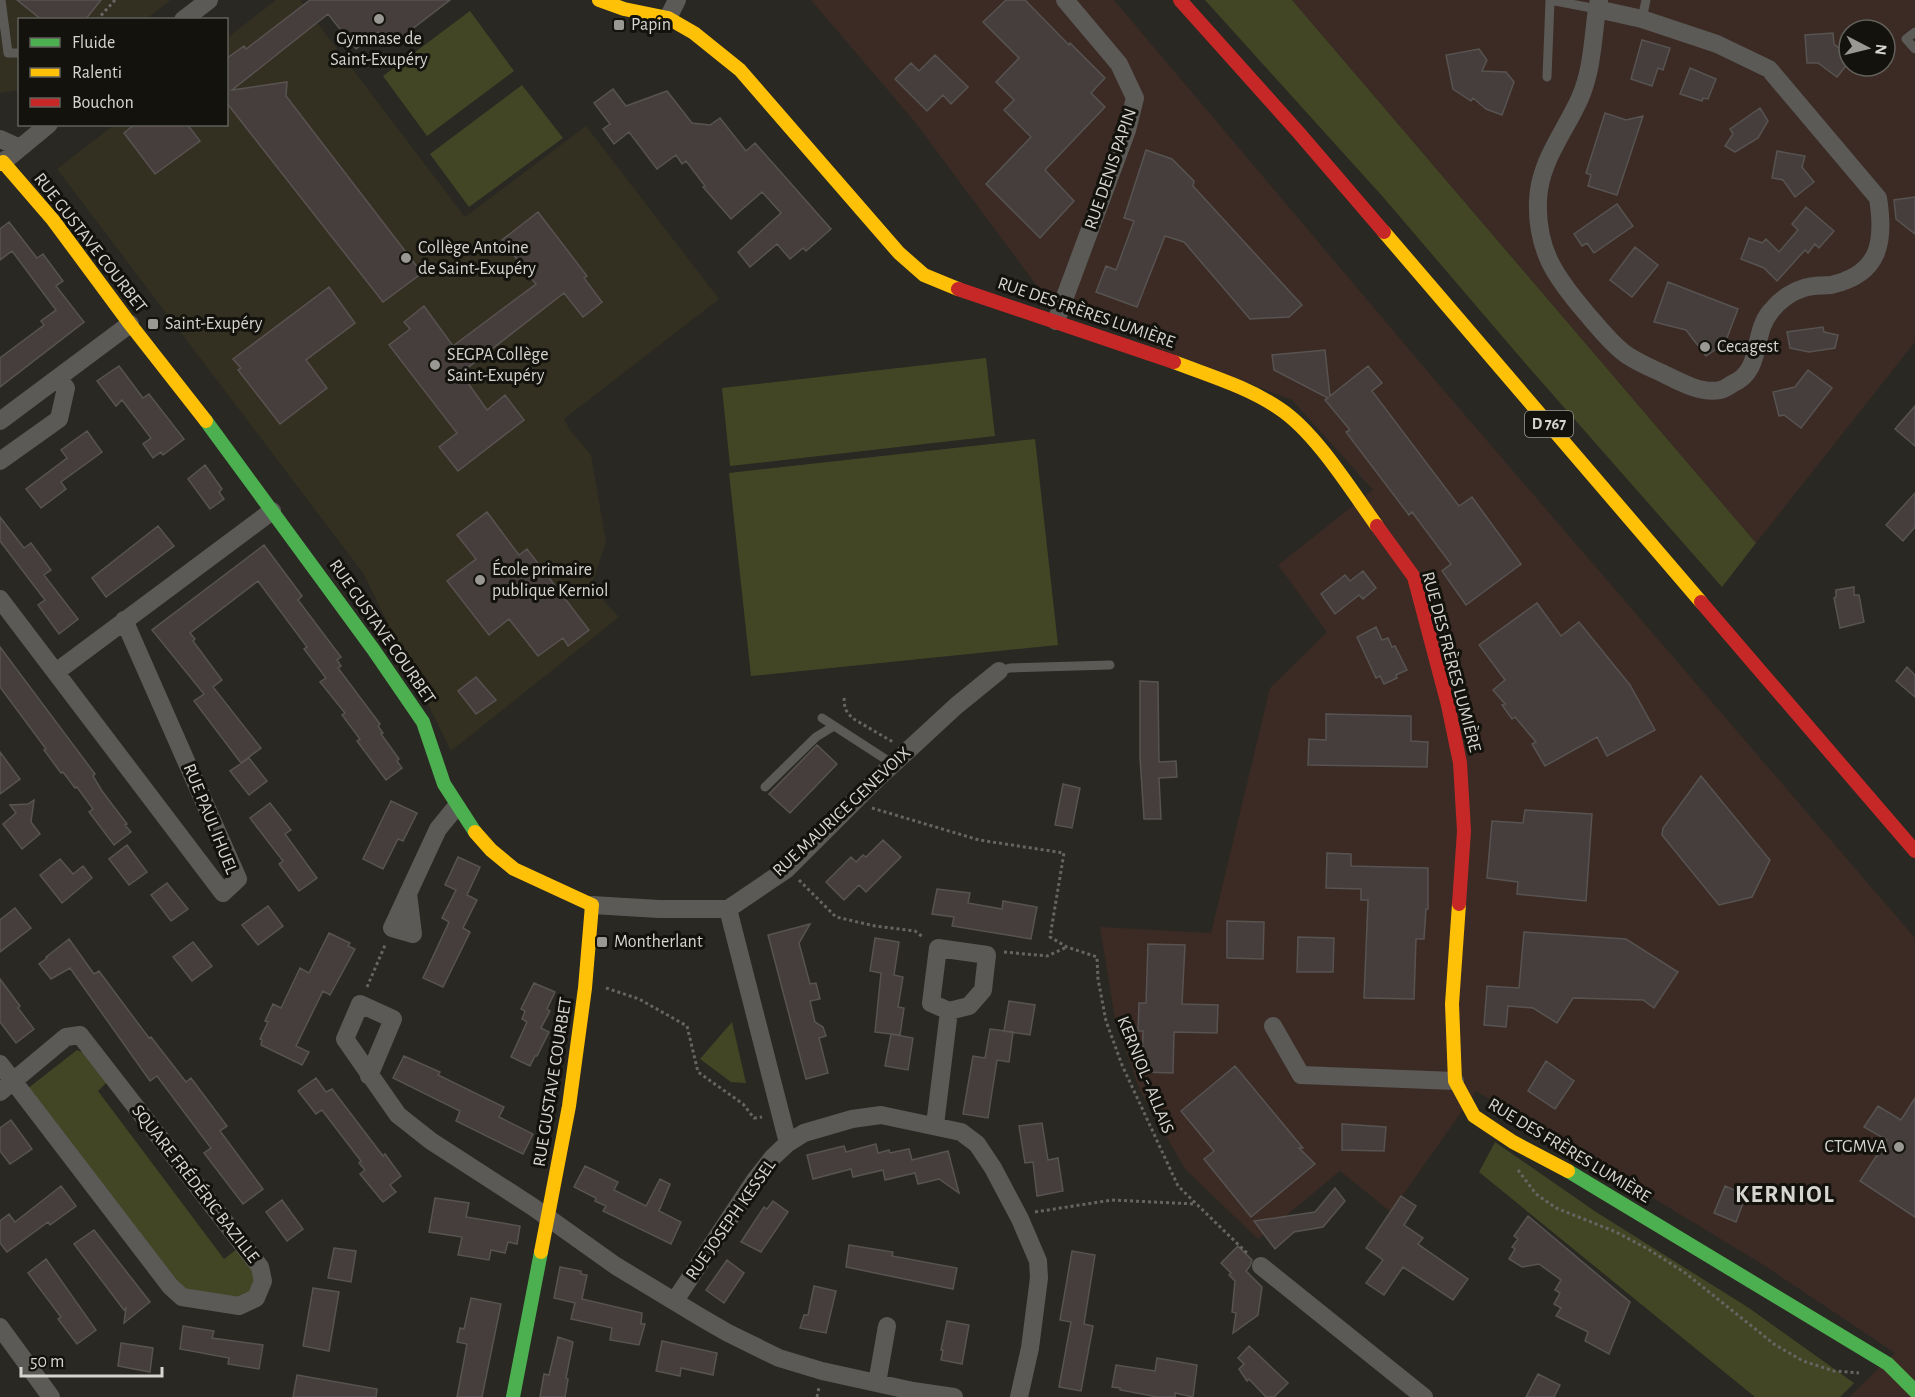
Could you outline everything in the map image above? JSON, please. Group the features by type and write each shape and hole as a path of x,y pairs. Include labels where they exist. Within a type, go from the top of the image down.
{"street":[{"path":"186,18 209,0"},
{"name":"RUE DES FRÈRES LUMIÈRE","path":"599,0 624,9 668,18 694,33 741,70 899,253 924,275 967,293 1156,355 1241,388 1280,409 1308,433 1414,577 1448,705 1461,763 1464,831 1452,1004 1455,1081 1474,1116 1513,1142 1578,1176 1841,1334 1888,1364 1915,1391"},
{"path":"668,18 677,0"},
{"name":"RUE DENIS PAPIN","path":"1056,321 1127,130 1135,98 1119,64 1065,0"},
{"name":"D 767","path":"1180,0 1299,133 1915,851"},
{"path":"1598,4 1717,44 1769,69 1878,198 1882,222 1881,241 1874,258 1860,272 1845,280 1829,285 1804,287 1785,297 1769,312 1759,333 1750,370 1742,380 1720,390 1693,388 1626,355 1611,343 1563,286 1548,261 1540,232 1538,200 1546,162 1586,82 1598,4"},
{"path":"1,163 47,126"},
{"path":"0,139 20,148"},
{"name":"RUE GUSTAVE COURBET","path":"1,163 53,220 333,592 423,722 444,784 456,807 471,828 491,850 514,869 592,905 587,971 568,1106 513,1397"},
{"path":"0,421 130,324"},
{"path":"0,461 59,419 66,388 58,378"},
{"path":"56,672 272,511"},
{"name":"RUE PAUL IHUEL","path":"0,599 223,893 238,879 124,620"},
{"name":"RUE MAURICE GENEVOIX","path":"728,909 787,869 893,764 999,671"},
{"path":"392,928 438,829 456,807"},
{"path":"592,905 658,909 728,909 788,1143"},
{"path":"938,948 987,955 983,990 969,1006 949,1011 932,1003 938,948"},
{"path":"369,1076 393,1019 360,1004 345,1039 369,1076 398,1115 431,1141 616,1266 728,1333 779,1358 822,1371 913,1391 954,1397"},
{"path":"935,1125 949,1011"},
{"path":"1273,1026 1301,1075 1455,1081"},
{"name":"SQUARE FRÉDÉRIC BAZILLE","path":"80,1035 260,1267 262,1281 256,1298 239,1306 182,1297 170,1286 7,1087 66,1037 80,1035"},
{"path":"0,1064 7,1087"},
{"name":"RUE JOSEPH KESSEL","path":"674,1300 755,1180 773,1157 788,1143 804,1133 852,1119 881,1116 961,1132 977,1144 993,1168 1020,1219 1038,1260 1039,1278 1030,1348 1019,1397"},
{"path":"1261,1266 1424,1397"},
{"path":"877,1383 887,1326"},
{"path":"0,1327 51,1397"}],"lane":[{"path":"1,0 8,53 18,53"},
{"path":"1547,77 1550,0 1598,4"},
{"path":"1642,19 1646,0"},
{"path":"1915,32 1906,39 1915,49"},
{"path":"999,671 1010,668 1110,664"},
{"path":"822,718 893,764"},
{"path":"765,788 816,737 834,726"}],"path":[{"path":"99,18 115,0"},
{"path":"844,698 845,709 852,718 908,751"},
{"path":"854,802 980,840 1064,853 1050,937 1067,947"},
{"path":"787,869 836,917 875,926 915,931 937,953"},
{"path":"360,1004 392,928"},
{"path":"987,955 997,952 1047,956 1067,947"},
{"name":"KERNIOL - ALLAIS","path":"1067,947 1097,957 1098,979 1106,1021 1122,1065 1178,1186 1261,1266"},
{"path":"587,971 603,987 639,999 687,1026 698,1072 743,1104 754,1118 781,1113"},
{"path":"1513,1142 1519,1171 1536,1194 1556,1208 1616,1232 1684,1272 1774,1344 1803,1361 1834,1371 1863,1373"},
{"path":"1020,1219 1037,1211 1112,1200 1195,1204"}],"shaded area":[{"path":"0,0 171,0 147,18 18,18 18,90 0,93"},
{"name":"Collège Antoine de Saint-Exupéry","path":"276,0 300,0 465,217 586,126 719,299 564,419 570,430 591,455 606,542 591,587 619,617 451,751 363,573 57,169 113,126 228,126 228,37"},
{"path":"811,0 1114,0 1434,379 1915,938 1915,1397 1849,1397 1895,1353 1762,1264 1476,1091 1391,1212 1340,1171 1258,1239 1185,1169 1140,1091 1115,1019 1100,927 1211,933 1270,688 1327,632 1278,565 1373,490 1292,400 1155,347 1037,286 915,122"},
{"path":"1292,0 1915,0 1915,342 1756,543"}],"green space":[{"path":"1205,0 1292,0 1756,543 1722,587 1383,197"},
{"path":"470,11 514,71 427,136 383,76"},
{"path":"522,85 563,138 469,207 430,154"},
{"path":"986,358 995,436 730,466 722,388"},
{"path":"1035,439 1058,645 751,676 729,473"},
{"path":"732,1022 746,1083 731,1082 700,1059"},
{"path":"77,1050 86,1054 108,1081 98,1091 224,1259 237,1249 255,1275 253,1291 240,1299 187,1293 173,1282 27,1089"},
{"path":"1495,1142 1596,1212 1749,1308 1854,1383 1840,1397 1755,1397 1479,1172"}],"building":[{"path":"17,0 101,0 87,18 40,18"},
{"path":"310,0 450,0 390,46 378,32 356,49 328,14 232,90 287,82 286,96 422,273 383,302 228,105 228,58 244,46 246,49"},
{"path":"1006,0 1025,0 1105,78 1091,93 1105,107 1045,170 1074,201 1040,238 986,184 1031,137 1004,110 1014,100 996,82 1019,58 983,22"},
{"path":"1833,33 1834,44 1837,46 1837,77 1818,63 1807,63 1805,35"},
{"path":"1642,40 1670,48 1663,70 1658,68 1652,86 1631,79"},
{"path":"1479,49 1487,60 1482,71 1506,72 1514,82 1502,115 1486,109 1473,98 1471,101 1453,89 1446,55"},
{"path":"935,55 968,87 951,104 943,95 927,111 895,79 911,63 919,71"},
{"path":"1690,68 1716,79 1708,99 1703,98 1702,101 1680,94"},
{"path":"613,89 626,106 667,91 692,123 710,125 720,118 746,151 755,143 831,229 806,251 803,248 790,259 777,244 750,267 738,252 781,213 762,192 731,219 703,187 705,186 686,161 682,164 676,155 657,169 629,132 614,144 603,129 610,124 594,103"},
{"path":"1760,108 1768,121 1758,138 1735,152 1725,146 1733,134 1730,129"},
{"path":"1605,113 1626,120 1643,116 1617,195 1588,186 1591,175 1586,173"},
{"path":"133,126 189,126 200,141 155,174 124,133"},
{"path":"1146,150 1172,159 1194,181 1193,186 1302,305 1289,317 1250,319 1184,242 1165,236 1137,307 1096,292 1106,266 1116,270 1134,221 1124,218"},
{"path":"1777,151 1805,156 1802,167 1814,182 1795,197 1783,180 1772,178"},
{"path":"1915,197 1915,234 1896,219 1894,200"},
{"path":"1617,204 1633,226 1594,253 1587,243 1582,246 1574,234"},
{"path":"1806,207 1834,231 1819,248 1815,244 1808,253 1805,250 1777,281 1764,268 1741,259 1749,238 1762,243 1766,239 1779,252 1798,230 1792,224"},
{"path":"538,212 587,276 584,278 602,302 583,317 564,293 461,373 487,410 505,395 524,420 458,471 439,447 457,433 389,345 410,329 404,322 424,306 453,346 536,284 502,240"},
{"path":"9,222 37,258 43,254 63,281 56,286 84,322 0,387 0,358 44,325 41,321 56,310 12,251 0,260 0,229"},
{"path":"1635,247 1658,265 1632,297 1610,280"},
{"path":"1668,282 1738,309 1725,343 1706,356 1686,330 1654,322"},
{"path":"329,287 355,323 306,360 327,388 280,424 238,370 241,368 233,359"},
{"path":"1823,327 1824,332 1838,335 1835,348 1809,352 1790,348 1787,332"},
{"path":"1325,350 1330,396 1368,366 1382,383 1372,391 1459,506 1472,497 1521,564 1466,605 1442,571 1451,564 1412,512 1409,515 1346,432 1350,430 1325,400 1328,398 1274,370 1272,355"},
{"path":"119,366 143,398 149,394 184,439 163,455 161,452 153,458 143,444 151,438 122,400 116,406 97,381"},
{"path":"1808,370 1832,388 1801,428 1784,415 1779,416 1773,392 1795,387"},
{"path":"1915,406 1915,446 1895,429"},
{"path":"87,431 102,452 61,482 66,489 41,508 26,489 67,458 61,450"},
{"path":"205,465 222,489 219,492 224,499 210,509 188,479"},
{"path":"1915,493 1915,527 1903,541 1886,525"},
{"path":"487,512 519,555 527,549 589,630 568,646 563,638 538,656 509,619 489,635 447,581 476,559 457,535"},
{"path":"0,517 24,548 31,543 51,570 44,575 78,619 59,634 38,605 45,600 0,541"},
{"path":"158,526 174,546 106,597 92,578"},
{"path":"264,545 302,596 298,600 341,657 337,660 341,666 338,668 380,724 378,726 383,733 381,734 399,759 397,761 402,768 386,780 357,741 360,739 342,715 345,713 320,682 326,678 304,649 307,647 258,581 190,633 195,639 193,641 222,680 213,687 261,748 241,763 194,701 204,694 152,630"},
{"path":"1363,571 1376,588 1363,599 1359,595 1335,614 1321,594 1345,575 1350,581"},
{"path":"1854,587 1854,595 1859,595 1864,622 1840,628 1834,598 1836,590"},
{"path":"1537,603 1561,636 1579,622 1630,685 1655,730 1607,756 1597,737 1545,766 1532,744 1536,742 1515,717 1512,719 1502,705 1505,704 1493,690 1505,680 1479,645"},
{"path":"1376,627 1382,640 1388,638 1392,647 1395,646 1407,670 1384,684 1380,676 1376,678 1357,637"},
{"path":"0,647 95,774 93,776 102,791 127,824 125,825 131,832 114,845 89,812 93,809 77,787 75,788 63,772 61,773 0,687"},
{"path":"1907,667 1915,675 1915,697 1896,681"},
{"path":"476,677 496,700 476,714 458,691"},
{"path":"1140,681 1158,682 1159,762 1176,761 1177,777 1159,778 1161,819 1144,819 1140,757"},
{"path":"1326,714 1411,716 1411,741 1428,742 1427,767 1308,765 1309,739 1326,740"},
{"path":"817,745 837,764 790,813 769,794"},
{"path":"0,752 20,779 0,794"},
{"path":"249,758 267,781 249,795 230,771"},
{"path":"1701,776 1770,860 1752,897 1719,905 1662,835 1663,828"},
{"path":"1063,784 1080,788 1072,828 1055,825"},
{"path":"34,800 31,822 40,834 22,849 3,824 16,813 10,805 28,804"},
{"path":"391,801 417,813 403,841 398,839 383,869 363,859"},
{"path":"270,803 291,830 285,834 317,878 299,891 279,864 283,861 250,818"},
{"path":"1525,810 1592,814 1586,901 1517,894 1518,882 1487,878 1492,821 1523,823"},
{"path":"883,840 901,857 866,892 859,885 844,900 826,882 851,857 856,862 863,855 866,857"},
{"path":"127,845 147,872 129,885 109,859"},
{"path":"1327,853 1351,854 1351,866 1428,868 1428,909 1426,909 1424,939 1416,939 1414,999 1364,998 1368,900 1361,900 1361,889 1326,888"},
{"path":"458,857 480,867 467,895 477,900 463,928 470,932 443,987 423,978 449,922 442,918 456,890 445,885"},
{"path":"60,859 73,874 83,866 92,878 62,903 40,875"},
{"path":"167,883 188,909 171,921 151,895"},
{"path":"937,889 970,893 968,903 1002,909 1003,901 1037,907 1031,939 952,926 954,917 932,914"},
{"path":"268,906 283,926 258,945 242,925"},
{"path":"15,908 31,928 0,952 0,920"},
{"path":"1227,921 1264,922 1263,959 1227,958"},
{"path":"810,924 799,943 810,984 816,983 820,999 810,1001 815,1022 823,1027 826,1036 819,1038 828,1073 806,1079 768,935"},
{"path":"1524,932 1626,939 1678,972 1654,1008 1643,1000 1573,998 1557,1023 1533,1008 1508,1006 1506,1027 1484,1025 1487,986 1519,988"},
{"path":"329,933 350,943 348,946 355,949 330,995 323,991 296,1046 309,1052 302,1065 261,1045 262,1040 260,1039 273,1004 281,1008 300,968 309,973"},
{"path":"1298,937 1334,938 1333,972 1297,972"},
{"path":"875,938 899,942 894,975 903,977 898,1007 904,1008 900,1035 875,1032 881,973 870,971"},
{"path":"69,939 94,974 99,971 149,1038 151,1037 186,1082 191,1078 227,1126 220,1131 263,1189 243,1204 204,1153 211,1148 157,1076 150,1081 70,968 51,979 39,964"},
{"path":"193,942 212,966 192,981 173,957"},
{"path":"1148,944 1185,945 1182,1004 1218,1005 1217,1033 1174,1032 1173,1073 1142,1072 1143,1031 1138,1031 1139,1003 1146,1003"},
{"path":"0,979 34,1029 16,1043 0,1022"},
{"path":"534,983 555,992 547,1009 550,1011 541,1028 549,1032 530,1066 511,1057 527,1022 522,1019 525,1011 521,1009"},
{"path":"1009,1001 1035,1005 1030,1035 1004,1031"},
{"path":"990,1029 1013,1032 1009,1062 997,1060 988,1118 963,1114 973,1056 985,1058"},
{"path":"891,1034 913,1038 908,1070 885,1066"},
{"path":"404,1056 440,1072 438,1075 504,1107 499,1117 533,1134 523,1154 456,1121 460,1111 393,1078"},
{"path":"1546,1061 1574,1081 1555,1109 1528,1091"},
{"path":"1235,1066 1303,1148 1299,1148 1315,1164 1251,1217 1204,1159 1214,1151 1181,1111"},
{"path":"316,1078 326,1092 332,1089 401,1176 390,1185 396,1192 383,1202 360,1174 365,1170 359,1163 361,1161 322,1110 316,1114 298,1091"},
{"name":"CTGMVA","path":"1915,1098 1915,1217 1860,1181 1887,1140 1864,1127 1878,1106 1901,1120"},
{"path":"11,1120 32,1149 10,1164 0,1151 0,1128"},
{"path":"1042,1123 1048,1160 1058,1158 1063,1191 1037,1196 1033,1162 1025,1163 1019,1126"},
{"path":"1342,1124 1386,1127 1384,1151 1342,1150"},
{"path":"876,1144 878,1153 909,1149 912,1160 948,1151 959,1193 939,1179 918,1184 915,1173 885,1180 883,1170 853,1177 851,1169 813,1179 807,1155 844,1146 846,1152"},
{"path":"585,1166 618,1182 614,1190 646,1206 660,1179 670,1184 659,1211 681,1222 671,1244 603,1211 606,1206 574,1187"},
{"path":"61,1186 76,1206 50,1225 48,1222 7,1252 0,1243 0,1221 9,1214 15,1222"},
{"path":"1725,1186 1746,1195 1736,1222 1714,1213"},
{"path":"1335,1188 1345,1201 1323,1227 1294,1232 1275,1249 1254,1221 1315,1212"},
{"path":"1401,1196 1416,1206 1404,1225 1423,1238 1418,1244 1468,1279 1453,1300 1403,1267 1384,1295 1366,1283 1383,1260 1366,1248"},
{"path":"435,1198 469,1203 466,1217 520,1226 517,1244 508,1242 505,1253 491,1250 489,1260 458,1255 462,1237 429,1232"},
{"path":"282,1200 303,1229 287,1241 266,1212"},
{"path":"773,1201 788,1212 761,1252 741,1242 764,1207 767,1209"},
{"path":"1528,1216 1630,1302 1609,1354 1585,1341 1588,1332 1556,1316 1561,1308 1554,1304 1560,1293 1555,1290 1561,1280 1539,1264 1522,1267 1509,1259 1515,1249 1512,1247 1518,1239 1514,1236"},
{"path":"94,1230 150,1302 124,1323 126,1308 124,1310 74,1244"},
{"path":"849,1245 893,1252 892,1256 957,1268 953,1289 846,1267"},
{"path":"1238,1246 1252,1260 1246,1271 1262,1287 1258,1315 1233,1333 1236,1313 1232,1312 1235,1281 1221,1263"},
{"path":"334,1248 356,1251 351,1282 328,1278"},
{"path":"1072,1251 1095,1255 1084,1324 1093,1326 1081,1391 1059,1387 1071,1322 1060,1320"},
{"path":"46,1259 96,1330 77,1344 58,1319 61,1317 28,1273"},
{"path":"727,1260 744,1273 724,1303 706,1290"},
{"path":"560,1267 581,1271 581,1274 587,1275 582,1299 642,1313 641,1324 645,1324 639,1345 610,1340 612,1328 571,1319 575,1303 554,1298"},
{"path":"814,1286 836,1291 826,1333 800,1328 804,1315 808,1315"},
{"path":"313,1288 339,1292 329,1351 303,1346"},
{"path":"471,1298 501,1304 482,1397 457,1397 467,1344 457,1342 460,1328 464,1329"},
{"path":"947,1321 969,1325 962,1364 941,1360"},
{"path":"183,1326 214,1331 212,1338 263,1345 259,1369 228,1364 229,1358 180,1349"},
{"path":"558,1337 573,1342 565,1397 540,1397 544,1374 549,1375"},
{"path":"662,1341 717,1353 713,1375 681,1368 680,1376 656,1371"},
{"path":"121,1343 153,1348 150,1372 118,1366"},
{"path":"1249,1346 1288,1383 1274,1397 1266,1397 1249,1379 1247,1381 1239,1369 1244,1364 1238,1358"},
{"path":"1157,1358 1197,1365 1193,1397 1175,1393 1175,1397 1158,1397 1112,1387 1116,1365 1155,1371"},
{"path":"1538,1374 1560,1385 1554,1397 1526,1397"},
{"path":"297,1375 377,1389 376,1397 293,1397"}],"traffic: fast":[{"path":"206,421 373,649 423,722 444,784 475,832"},
{"path":"1568,1171 1888,1364 1915,1391"},
{"path":"513,1397 541,1252"}],"traffic: slow":[{"path":"599,0 624,9 668,18 694,33 740,70 899,253 924,275 958,289"},
{"path":"0,164 3,162 53,220 206,421"},
{"path":"1384,232 1701,602"},
{"path":"1174,362 1255,394 1293,419 1320,447 1377,526"},
{"path":"475,832 491,850 514,869 592,905 585,988 569,1106 541,1252"},
{"path":"1459,904 1452,1004 1455,1081 1474,1116 1513,1142 1568,1171"}],"traffic: jam":[{"path":"1180,0 1384,232"},
{"path":"958,289 1174,362"},
{"path":"1377,526 1414,577 1448,705 1460,763 1464,831 1459,904"},
{"path":"1701,602 1915,851"}],"place":[{"name":"Gymnase de Saint-Exupéry","path":"379,19"},
{"name":"Papin","path":"619,25"},
{"name":"Collège Antoine de Saint-Exupéry","path":"406,258"},
{"name":"Saint-Exupéry","path":"153,324"},
{"name":"Cecagest","path":"1705,347"},
{"name":"SEGPA Collège Saint-Exupéry","path":"435,365"},
{"name":"École primaire publique Kerniol","path":"480,580"},
{"name":"Montherlant","path":"602,942"},
{"name":"CTGMVA","path":"1899,1147"}],"district":[{"name":"KERNIOL","path":"1785,1195"}]}
